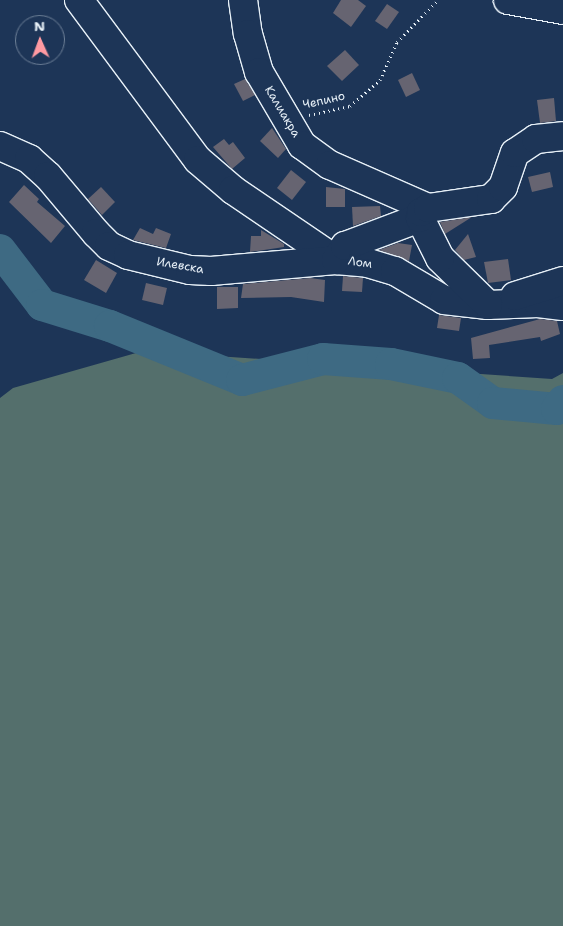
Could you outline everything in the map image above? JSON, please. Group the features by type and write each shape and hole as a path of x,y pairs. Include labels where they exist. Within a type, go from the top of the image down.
{"street":[{"name":"Лом","path":"79,0 168,124 198,160 233,190 336,260 368,263 395,271 444,300 488,305 538,303 563,306"},
{"name":"Калиакра","path":"243,0 248,34 259,72 302,145 330,165 424,213"},
{"path":"508,0 563,10"},
{"path":"336,260 345,246 424,213 491,199 503,187 515,153 531,141 563,136"},
{"name":"Илевска","path":"0,146 29,159 48,176 109,246 128,255 190,270 211,271 336,260"},
{"path":"424,213 440,258 488,305 563,281"}],"path":[{"name":"Чепино","path":"283,115 306,116 350,106 380,80 397,42 438,0"}],"green space":[{"path":"143,351 552,379 563,373 563,926 0,926 0,398 13,388"}],"building":[{"path":"341,0 358,0 366,6 351,27 333,13"},
{"path":"387,4 399,12 387,29 375,21"},
{"path":"345,50 359,65 342,81 327,66"},
{"path":"412,73 420,90 406,97 398,80"},
{"path":"245,79 255,95 243,101 234,84"},
{"path":"554,98 556,121 540,123 537,100"},
{"path":"272,128 286,149 278,158 260,141"},
{"path":"224,139 229,145 233,142 245,158 232,169 213,147"},
{"path":"291,170 306,182 292,200 277,188"},
{"path":"550,172 553,187 532,192 528,177"},
{"path":"24,185 39,199 37,202 65,226 51,243 9,202"},
{"path":"101,187 115,202 102,215 88,199"},
{"path":"326,187 345,189 345,207 326,207"},
{"path":"380,206 381,216 353,226 352,207"},
{"path":"472,217 445,234 440,222"},
{"path":"140,228 153,234 156,228 171,234 166,248 133,240"},
{"path":"261,230 284,244 284,247 250,252 251,236 261,236"},
{"path":"468,234 476,257 464,260 455,250"},
{"path":"398,243 412,245 409,261 379,250"},
{"path":"508,259 511,280 488,283 484,262"},
{"path":"96,260 117,273 106,293 84,280"},
{"path":"343,276 363,278 362,292 342,291"},
{"path":"310,278 325,280 324,302 291,297 241,298 243,284"},
{"path":"146,283 167,288 163,305 142,300"},
{"path":"217,287 238,287 238,308 217,309"},
{"path":"439,315 461,318 459,331 437,328"},
{"path":"540,319 557,321 560,334 541,341 540,337 489,345 490,358 473,359 471,338"}],"waterway":[{"path":"0,250 42,305 110,326 242,380 323,359 391,364 458,378 493,403 557,409 563,401"}]}
